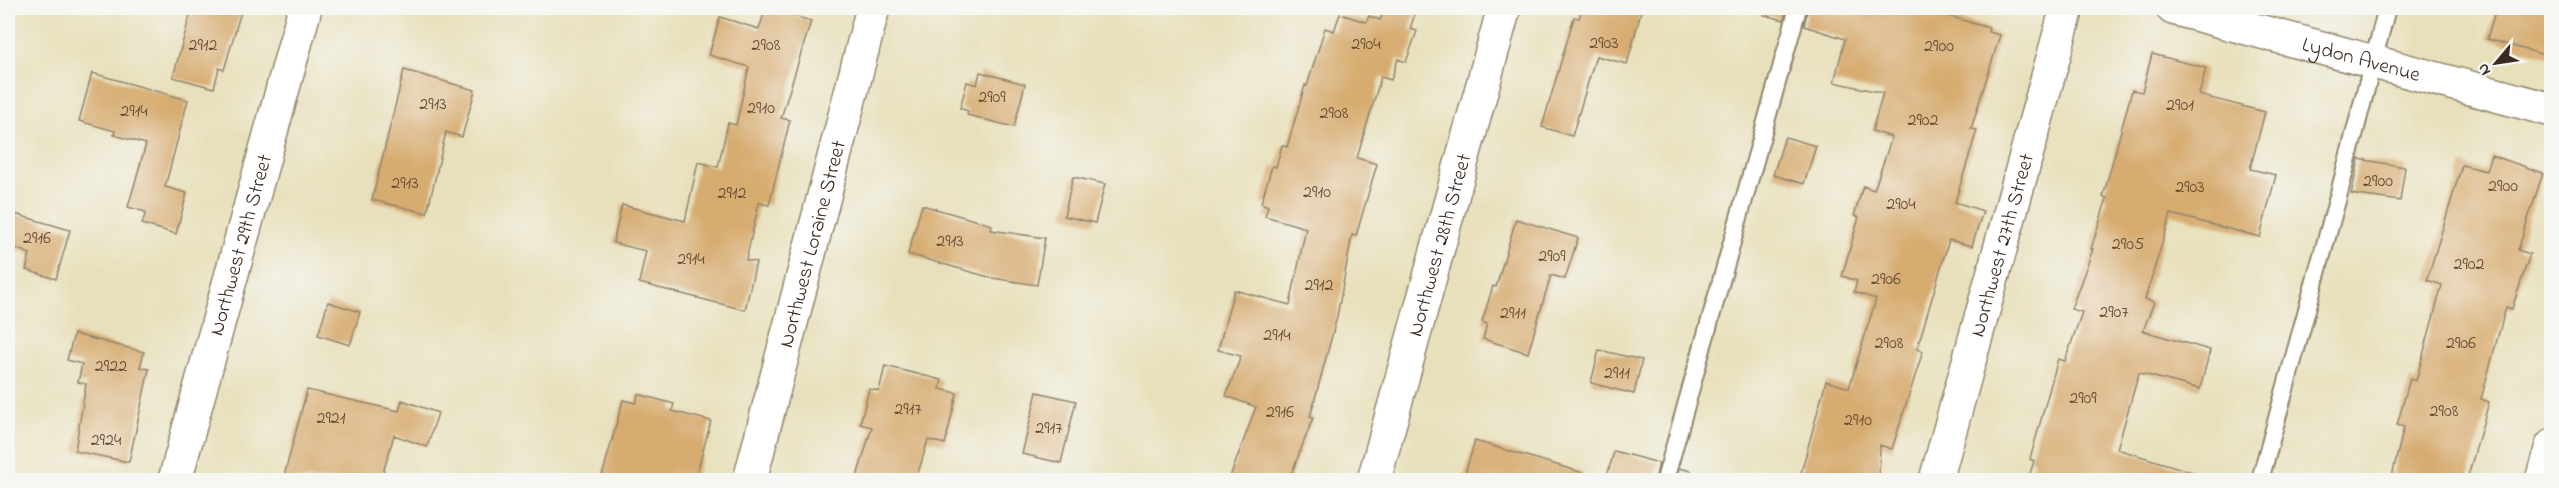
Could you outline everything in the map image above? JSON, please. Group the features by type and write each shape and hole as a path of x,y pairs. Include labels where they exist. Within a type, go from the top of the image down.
{"street":[{"name":"Northwest 29th Street","path":"175,480 305,8"},
{"name":"Northwest Loraine Street","path":"750,480 873,8"},
{"name":"Northwest 28th Street","path":"1374,480 1504,8"},
{"name":"Northwest 27th Street","path":"1936,480 2067,8"},
{"name":"Lydon Avenue","path":"2173,8 2552,110"},
{"path":"2542,480 2552,446"}],"lane":[{"path":"1665,480 1798,8"},
{"path":"2260,480 2386,8"}],"building":[{"path":"192,8 242,8 224,70 219,68 214,88 173,77"},
{"path":"766,8 811,21 781,118 790,120 769,205 759,203 746,260 756,262 745,310 639,283 646,251 613,243 622,205 685,221 698,162 718,167 728,123 736,125 749,67 709,55 720,17 759,29"},
{"path":"1385,8 1396,8 1415,13 1410,29 1417,31 1406,62 1398,59 1391,80 1381,77 1357,158 1377,164 1356,236 1352,235 1337,317 1310,417 1313,418 1289,480 1229,480 1256,407 1226,396 1241,356 1218,350 1234,290 1290,305 1306,228 1265,216 1268,206 1261,203 1272,166 1276,167 1282,145 1287,147 1325,28 1334,31 1340,14 1366,22 1369,16 1380,20"},
{"path":"1582,8 1642,8 1627,64 1596,56 1572,136 1542,127 1574,17 1579,18"},
{"path":"1765,8 1787,8 1784,20 1764,15"},
{"path":"1808,8 1922,8 1989,28 1988,32 2000,35 1971,129 1977,130 1955,202 1983,211 1972,246 1949,240 1917,349 1923,351 1892,449 1880,445 1879,480 1799,480 1826,381 1849,388 1876,299 1854,292 1857,281 1842,276 1859,217 1854,216 1863,186 1874,190 1892,137 1872,131 1883,93 1834,82 1845,39 1804,26"},
{"path":"2496,8 2552,8 2552,57 2487,39"},
{"path":"2152,54 2206,68 2199,95 2265,112 2250,169 2276,175 2260,237 2171,214 2145,299 2154,302 2143,331 2210,350 2200,389 2139,373 2117,449 2199,474 2198,480 2028,480 2034,461 2030,459 2058,359 2065,361 2082,312 2071,309 2093,249 2091,249 2107,198 2103,197 2132,90 2142,92"},
{"path":"404,70 475,90 462,137 446,132 427,213 372,200"},
{"path":"980,72 1025,84 1014,127 967,115 968,111 960,108 967,82 977,85"},
{"path":"92,73 188,100 165,187 187,193 176,234 142,224 146,212 128,207 146,144 114,135 115,131 79,121"},
{"path":"1785,137 1816,146 1804,184 1773,175"},
{"path":"2491,155 2543,173 2518,250 2530,254 2512,309 2506,307 2481,399 2489,402 2467,480 2391,480 2404,427 2397,425 2410,379 2416,381 2442,285 2427,280 2462,165 2486,171"},
{"path":"2359,159 2405,167 2400,201 2351,194"},
{"path":"1073,177 1105,184 1095,223 1064,216"},
{"path":"922,205 992,225 991,230 1045,238 1037,285 992,278 908,254"},
{"path":"8,212 70,230 56,279 26,270 30,254 8,245"},
{"path":"1516,219 1578,238 1565,279 1551,275 1528,353 1483,339 1487,324 1482,322 1493,286 1496,287"},
{"path":"328,302 360,312 350,345 318,335"},
{"path":"74,334 144,352 140,367 149,369 129,462 75,451 86,384 78,382 82,364 67,360"},
{"path":"1599,350 1642,360 1634,394 1591,383"},
{"path":"885,366 942,380 940,389 957,393 945,444 928,440 916,480 856,480 872,427 860,424 869,389 879,391"},
{"path":"307,390 399,411 402,400 438,413 427,447 394,435 381,480 283,480"},
{"path":"1037,392 1076,401 1061,463 1022,454"},
{"path":"638,394 674,404 672,411 711,421 695,480 601,480 623,400 636,403"},
{"path":"1475,441 1584,473 1583,480 1463,480"},
{"path":"1614,451 1659,463 1655,480 1606,480"},
{"path":"1679,468 1691,471 1690,480 1676,480"}]}
